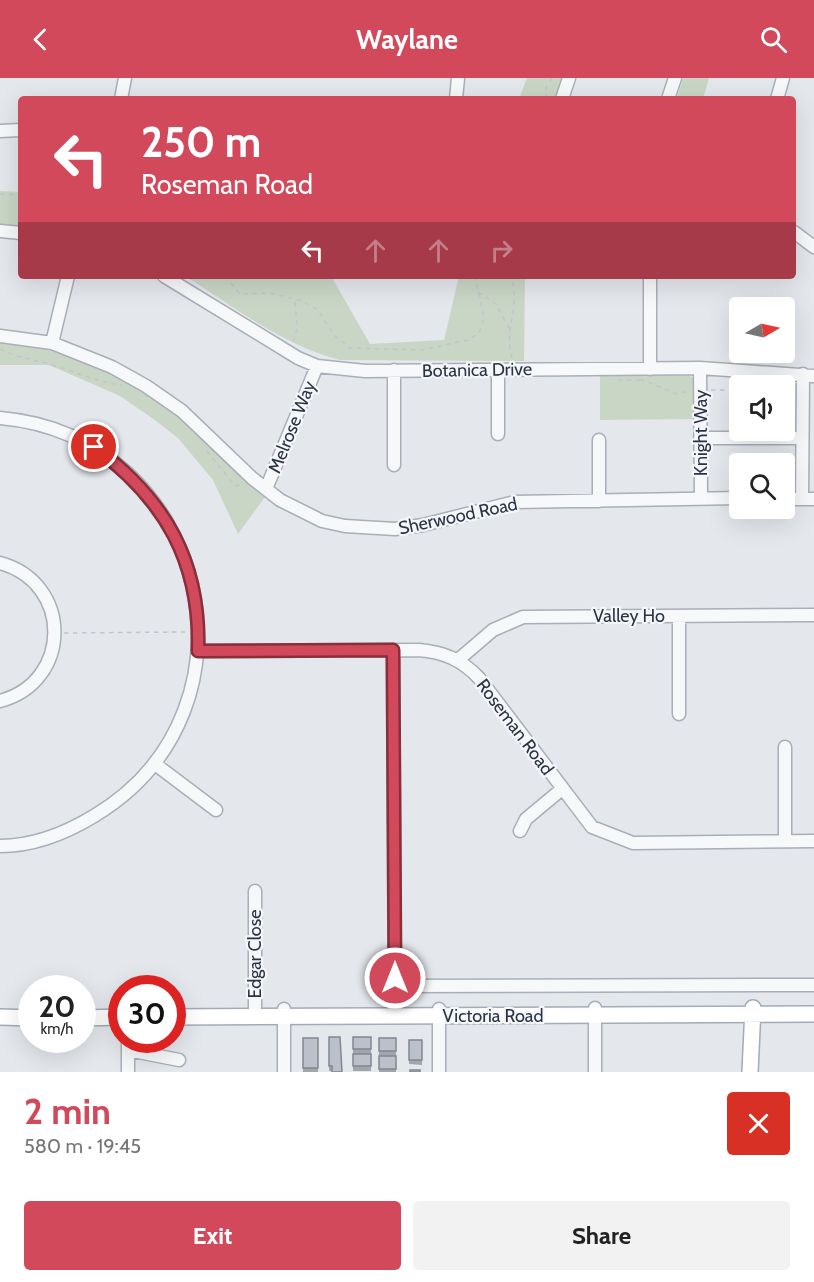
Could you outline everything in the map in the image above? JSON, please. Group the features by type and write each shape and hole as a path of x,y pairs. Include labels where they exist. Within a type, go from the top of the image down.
{"main road":[{"name":"Victoria Road","path":"750,1012 814,1009"},
{"path":"0,1010 18,1010"},
{"name":"Victoria Road","path":"186,1011 255,1013 750,1012 814,1014"},
{"path":"750,1012 750,1072"},
{"name":"Victoria Road","path":"186,1016 255,1013"},
{"path":"0,1017 18,1018"}],"street":[{"path":"122,96 125,78"},
{"path":"456,96 458,78"},
{"path":"563,96 568,78"},
{"path":"669,96 675,78"},
{"path":"778,96 783,78"},
{"path":"0,131 18,130"},
{"path":"0,231 18,233"},
{"path":"796,234 814,247"},
{"path":"52,343 67,279"},
{"name":"Botanica Drive","path":"169,279 287,352 316,366 394,370 700,368 808,375"},
{"path":"646,369 650,279"},
{"name":"Sherwood Road","path":"0,336 52,343 112,367 182,411 266,489 294,509 322,521 370,530 423,525 507,502 729,498"},
{"name":"Melrose Way","path":"266,489 316,366"},
{"name":"Knight Way","path":"700,368 701,498"},
{"path":"498,369 498,434"},
{"path":"394,370 394,465"},
{"path":"808,375 802,438 808,499"},
{"path":"0,418 34,423 67,434 94,447 136,481 176,537 191,572 198,632 198,651 188,700 170,739 155,764 112,806 67,831 33,842 0,846"},
{"path":"700,438 802,438"},
{"path":"599,441 599,501"},
{"path":"0,562 31,578 46,595 57,633 48,660 38,678 25,691 0,701"},
{"name":"Valley Ho","path":"458,660 493,630 523,617 814,615"},
{"path":"679,616 679,714"},
{"path":"393,650 395,1013"},
{"name":"Roseman Road","path":"198,651 430,651 458,660 479,678 592,827 633,843 814,841"},
{"path":"785,747 785,841"},
{"path":"155,764 216,810"},
{"path":"520,831 526,819 562,789"},
{"name":"Edgar Close","path":"255,891 255,1013"},
{"name":"Victoria Road","path":"395,986 814,985"},
{"path":"595,1012 595,1072"},
{"path":"284,1013 284,1072"},
{"path":"439,1013 440,1072"},
{"path":"128,1053 128,1072"},
{"path":"147,1053 179,1060"}],"path":[{"path":"546,96 546,88 552,78"},
{"path":"0,194 18,195"},
{"path":"228,279 240,294 271,293 295,299 318,310 334,335 350,348 422,350 468,340 479,333 484,318 476,279"},
{"path":"512,369 507,341 516,306 513,284 516,279"},
{"path":"477,292 496,304 509,328"},
{"path":"287,352 297,329 295,299"},
{"path":"0,349 14,358 48,363 95,380 126,386"},
{"path":"646,369 640,380 669,392 677,394 701,390 729,390"},
{"path":"203,446 235,486 242,487 252,478"},
{"path":"57,633 198,632"}],"green space":[{"path":"527,78 562,78 557,96 520,96"},
{"path":"683,78 709,78 704,96 678,96"},
{"path":"0,191 18,192 18,226 0,225"},
{"path":"190,279 333,279 370,344 444,340 458,279 525,279 524,361 340,360 299,345 241,313"},
{"path":"0,342 56,352 109,371 142,388 191,425 265,497 238,534 213,480 178,438 120,396 49,365 0,365"},
{"path":"600,374 690,376 694,379 695,419 600,420"}],"building":[{"path":"329,1037 340,1037 342,1072 332,1072 332,1066 329,1066"},
{"path":"353,1037 371,1037 371,1049 353,1049"},
{"path":"303,1038 318,1038 318,1068 303,1068"},
{"path":"379,1038 396,1038 396,1051 379,1051"},
{"path":"409,1040 422,1040 422,1060 409,1060"},
{"path":"353,1054 371,1054 371,1066 353,1066"},
{"path":"379,1056 396,1056 396,1069 379,1069"}],"route":[{"path":"94,447 118,464 136,481 157,506 176,537 191,572 197,606 198,651 393,650 395,978"}]}
